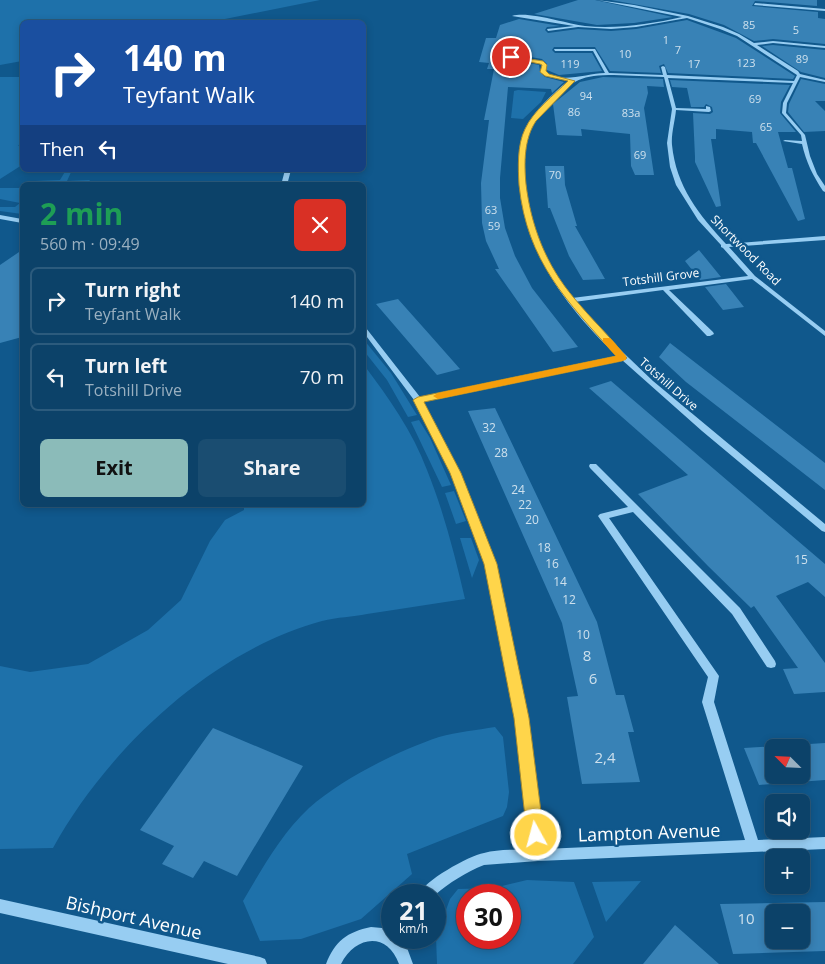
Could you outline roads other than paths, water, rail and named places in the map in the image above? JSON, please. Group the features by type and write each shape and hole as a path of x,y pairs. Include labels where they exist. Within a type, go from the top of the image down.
{"street":[{"path":"599,0 688,16 710,23 753,44 799,75 825,81"},
{"path":"623,4 635,0"},
{"path":"755,4 825,10"},
{"path":"514,16 541,17 583,27"},
{"path":"548,30 583,27 638,27 688,16"},
{"path":"510,41 508,54 511,57 542,62 544,65 543,72 547,75 572,81 608,74 795,82"},
{"path":"753,44 774,42 825,47"},
{"path":"555,50 594,50 608,74"},
{"name":"Shortwood Road","path":"663,67 674,109 669,143 673,167 679,184 700,219 753,278 825,334"},
{"path":"799,75 784,106 784,113 802,135 814,174 825,190"},
{"name":"Totshill Drive","path":"572,81 533,120 524,140 521,170 525,206 532,233 550,272 570,300 622,358 825,529"},
{"path":"674,109 709,111 708,107"},
{"path":"785,141 804,143"},
{"path":"0,217 20,220"},
{"path":"723,246 825,238"},
{"name":"Totshill Grove","path":"570,300 753,278"},
{"path":"664,288 710,334"},
{"path":"366,332 418,400 455,473 490,564 522,718 538,854"},
{"path":"418,400 622,358"},
{"path":"593,466 736,611 771,664"},
{"path":"634,509 604,516 714,676 708,702 754,847"},
{"name":"Lampton Avenue","path":"437,884 473,863 538,854 825,843"},
{"name":"Bishport Avenue","path":"0,906 260,964"},
{"path":"333,964 342,946 357,936 381,932"},
{"path":"400,949 406,964"}]}
